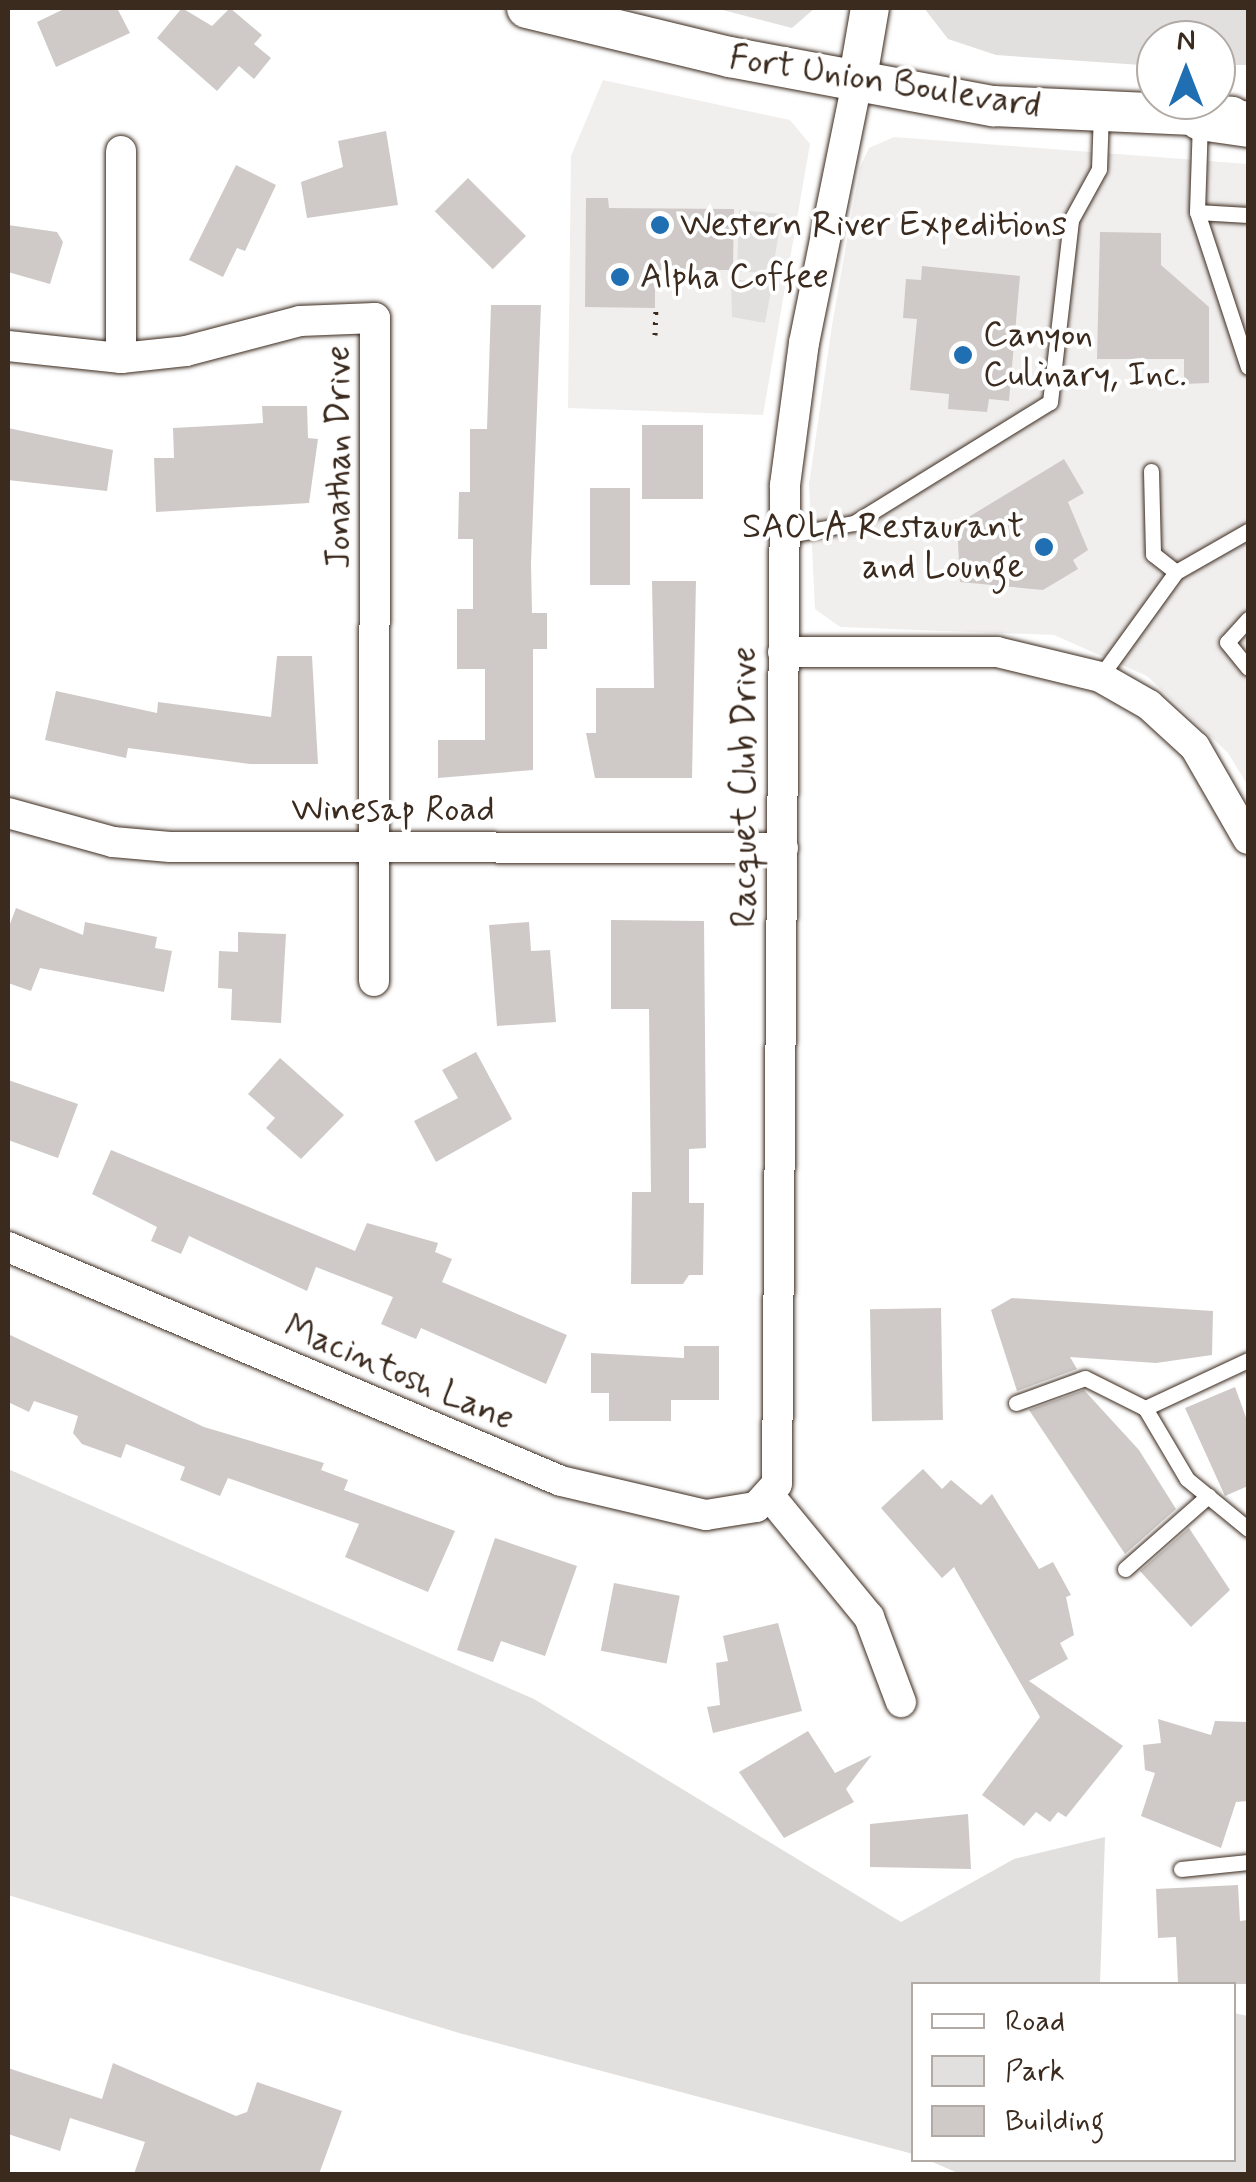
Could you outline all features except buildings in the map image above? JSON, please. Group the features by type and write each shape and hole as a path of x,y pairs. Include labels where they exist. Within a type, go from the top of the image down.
{"main road":[{"name":"Fort Union Boulevard","path":"527,8 857,83 994,106 1136,114"},
{"path":"1221,120 1248,124"}],"street":[{"path":"857,83 870,8"},
{"name":"Racquet Club Drive","path":"769,1495 781,1451 783,536 798,381 857,83"},
{"path":"120,151 120,358"},
{"name":"Jonathan Drive","path":"8,346 120,358 186,352 300,321 375,318 378,848"},
{"path":"783,652 997,652 1100,677 1149,705 1195,747 1248,839"},
{"name":"Winesap Road","path":"8,813 112,842 378,848 783,848"},
{"path":"374,981 378,848"},
{"name":"Macintosh Lane","path":"8,1247 561,1481 706,1515 733,1515 769,1495"},
{"path":"769,1495 869,1618 901,1702"}],"lane":[{"path":"783,536 854,523 1050,402 1071,220 1099,168 1101,113"},
{"path":"1200,120 1197,212 1248,367"},
{"path":"1197,212 1248,216"},
{"path":"1152,471 1153,554 1176,572"},
{"path":"1100,677 1176,572 1248,531"},
{"path":"1248,619 1228,642 1248,668"},
{"path":"1145,1408 1248,1360"},
{"path":"1016,1404 1085,1378 1145,1408 1187,1479 1248,1530"},
{"path":"1125,1569 1208,1496"},
{"path":"1181,1869 1248,1862"}],"path":[{"path":"655,335 656,309"}],"shaded area":[{"path":"603,80 790,120 810,144 763,415 568,408 571,156"},
{"path":"894,137 1248,164 1248,786 1228,753 1147,676 1054,635 840,627 815,609 809,484 832,325 860,167 869,148"}],"green space":[{"path":"715,8 815,8 792,28"},
{"path":"924,8 1248,8 1248,65 1236,65 1236,20 1136,20 1136,65 996,55 948,39"},
{"path":"739,210 782,214 772,274 737,271"},
{"path":"731,280 773,280 765,323 732,317"},
{"path":"8,1469 534,1699 901,1922 1014,1859 1105,1837 1100,1982 911,1982 911,2153 459,2033 8,1895"},
{"path":"1236,2013 1248,2016 1248,2174 960,2174 933,2162 1236,2162"}],"place":[{"name":"Western River Expeditions","path":"660,225"},
{"name":"Alpha Coffee","path":"620,277"},
{"name":"Canyon Culinary, Inc.","path":"963,355"},
{"name":"SAOLA Restaurant and Lounge","path":"1044,547"}]}
